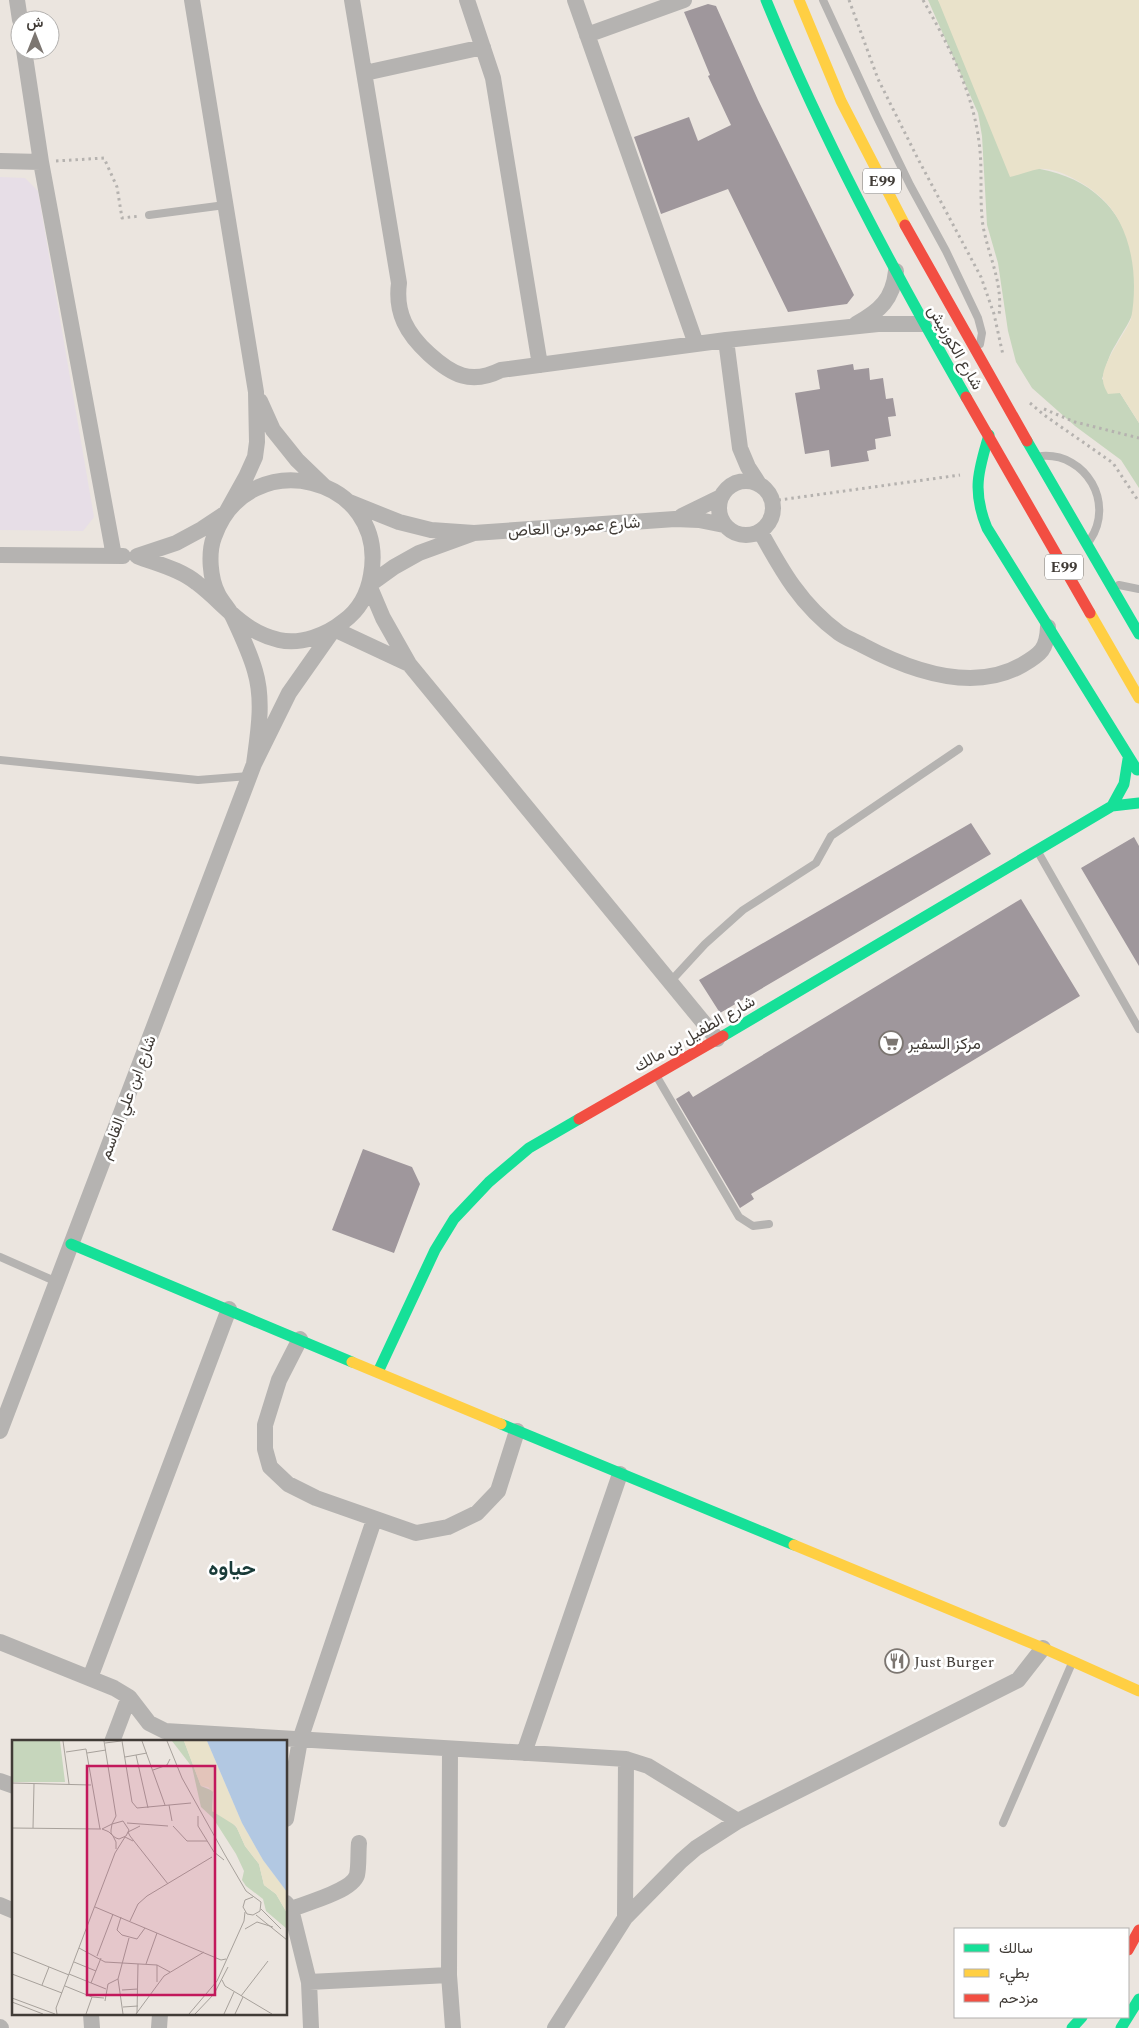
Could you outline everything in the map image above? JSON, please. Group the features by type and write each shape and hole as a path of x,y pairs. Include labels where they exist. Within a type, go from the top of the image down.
{"main road":[{"name":"شارع الكورنيش","path":"766,0 791,61 924,324 1139,698"},
{"name":"شارع الكورنيش","path":"798,0 841,101 889,195 978,356 1139,634"},
{"path":"791,61 804,62"},
{"path":"822,85 832,97 841,101"},
{"path":"989,436 977,472 976,487 981,515 1128,759 1139,772"},
{"path":"1112,806 1125,786 1128,777 1128,759"},
{"path":"1112,806 1139,803"},
{"name":"شارع الطفيل بن مالك","path":"378,1372 434,1250 454,1219 483,1188 529,1148 1112,806"},
{"path":"71,1244 620,1474 1043,1648 1139,1691"},
{"path":"1129,1948 1139,1930"},
{"path":"1129,2017 1139,1999"},
{"path":"1072,2028 1081,2018"},
{"path":"1121,2028 1129,2018"}],"street":[{"path":"192,0 256,392 257,442 255,457 213,538 210,566 217,593 233,616"},
{"path":"352,0 399,283 418,330 445,356 463,366 487,366 501,370 726,340 890,324 924,324"},
{"path":"467,0 493,78 540,365"},
{"path":"575,0 696,344"},
{"path":"587,35 684,0"},
{"path":"365,73 483,47"},
{"path":"26,60 41,162 114,556"},
{"path":"0,161 41,162"},
{"path":"850,328 874,314 880,308 893,287 896,271"},
{"path":"726,340 740,448 758,484 767,491 772,501 771,518 760,531 744,536 737,534 724,525 719,516 718,507 736,469 740,448"},
{"path":"136,556 180,572 197,582 233,616 255,632 281,640 308,640 334,630 349,618 361,602 369,585 373,563 371,540 362,520 348,502 325,486 297,460 273,430 256,392"},
{"path":"0,555 136,556 176,543 202,529 226,513 245,494 270,482 298,479 325,486"},
{"path":"724,493 742,481 758,484"},
{"name":"شارع عمرو بن العاص","path":"675,519 698,510 724,493"},
{"name":"شارع عمرو بن العاص","path":"348,502 399,522 431,530 474,533 675,519 699,520 724,525"},
{"path":"760,531 786,578 807,604 839,633 886,658 924,671 958,677 994,676 1012,671 1044,650 1048,640 1048,627"},
{"name":"شارع عمرو بن العاص","path":"369,585 394,567 419,553 474,533"},
{"path":"369,585 383,618 408,664 717,1039"},
{"name":"شارع ابن علي القاسم","path":"233,616 255,671 258,690 260,712 252,770"},
{"path":"334,630 408,664"},
{"name":"شارع ابن علي القاسم","path":"0,1431 252,770 289,693 334,630"},
{"path":"1033,659 1058,660 1070,663"},
{"path":"90,1678 229,1310"},
{"path":"300,1339 279,1380 265,1425 265,1449 270,1468 288,1484 316,1498 374,1520 416,1533 448,1527 478,1513 498,1491 517,1431"},
{"path":"524,1753 620,1474"},
{"path":"288,1808 300,1740 374,1520"},
{"path":"0,1642 114,1688 129,1697 149,1723 165,1731 626,1759 648,1766 738,1821"},
{"path":"555,2028 625,1918 696,1848 738,1821 1018,1680 1043,1648"},
{"path":"113,1740 129,1697"},
{"path":"450,1749 450,1975 453,2028"},
{"path":"625,1918 626,1759"},
{"path":"0,1781 12,1785"},
{"path":"311,2028 309,1982 289,1906 344,1889 352,1884 357,1875 359,1843"},
{"path":"0,1906 12,1910"},
{"path":"309,1982 450,1975"}],"lane":[{"path":"823,0 910,185 946,251 978,318 982,333 978,356"},
{"path":"149,214 225,204"},
{"path":"1036,457 1052,456 1068,461 1082,470 1092,482 1099,503 1100,514 1094,534 1088,544"},
{"path":"1111,584 1139,589"},
{"path":"670,982 704,944 743,910 816,863 826,842 832,836 959,749"},
{"path":"0,760 198,780 252,770"},
{"path":"1037,850 1139,1028"},
{"path":"656,1075 739,1217 753,1226 769,1224"},
{"path":"0,1257 57,1282"},
{"path":"1003,1823 1072,1661"}],"path":[{"path":"849,0 878,79 981,277 994,314 1004,358"},
{"path":"923,0 960,74 974,114 980,145 982,216 987,242 999,282 999,316"},
{"path":"41,162 104,158 117,187 122,218 149,214"},
{"path":"1028,401 1044,415 1113,463 1139,502"},
{"path":"1044,409 1075,422 1139,438"},
{"path":"772,501 977,472"}],"shaded area":[{"path":"0,177 25,178 38,191 94,517 83,531 0,530"}],"green space":[{"path":"928,0 938,0 1040,169 1076,181 1091,190 1115,214 1124,229 1131,246 1135,265 1136,301 1131,317 1111,352 1102,379 1120,393 1139,423 1139,488 1121,460 1075,426 1032,388 1016,362 1008,331 998,263 987,225 982,136 978,113"}],"sand":[{"path":"938,0 1139,0 1139,423 1120,393 1108,394 1103,382 1103,373 1109,358 1131,319 1133,303 1133,268 1130,251 1118,219 1097,194 1085,185 1062,173 1039,169 1010,177"}],"building":[{"path":"708,4 716,6 758,100 854,295 847,304 788,312 728,189 661,214 634,137 689,117 698,141 731,125 708,76 710,75 684,12"},
{"path":"853,364 854,370 869,368 870,380 883,378 886,399 893,398 896,416 888,417 891,436 875,439 876,449 867,451 869,461 831,467 829,450 805,454 795,393 820,389 817,370"},
{"path":"971,823 991,854 720,1013 699,980"},
{"path":"1134,837 1139,846 1139,966 1081,868"},
{"name":"مركز السفير","path":"1021,899 1080,996 751,1194 754,1199 740,1208 676,1099 689,1091 693,1097"},
{"path":"363,1149 412,1167 420,1184 394,1253 332,1230"}],"traffic: fast":[{"path":"766,0 810,102 859,202 911,300 966,397"},
{"path":"989,435 978,482 979,503 987,528 1137,770"},
{"path":"1027,441 1139,634"},
{"path":"723,1036 1112,806 1124,784 1128,759"},
{"path":"1112,806 1139,803"},
{"path":"378,1372 435,1250 454,1219 489,1182 529,1148 579,1119"},
{"path":"71,1244 352,1362"},
{"path":"501,1424 794,1545"},
{"path":"1129,2015 1139,1999"},
{"path":"1072,2028 1081,2018"},
{"path":"1121,2028 1127,2018"}],"traffic: slow":[{"path":"799,0 841,101 905,225"},
{"path":"1090,613 1139,698"},
{"path":"352,1362 501,1424"},
{"path":"794,1545 1043,1648 1139,1691"}],"traffic: jam":[{"path":"905,225 1027,441"},
{"path":"966,397 1090,613"},
{"path":"579,1119 723,1036"},
{"path":"1129,1948 1139,1930"}],"place":[{"name":"مركز السفير","path":"891,1043"},
{"name":"Just Burger","path":"897,1661"}],"district":[{"name":"حياوه","path":"232,1568"}]}
